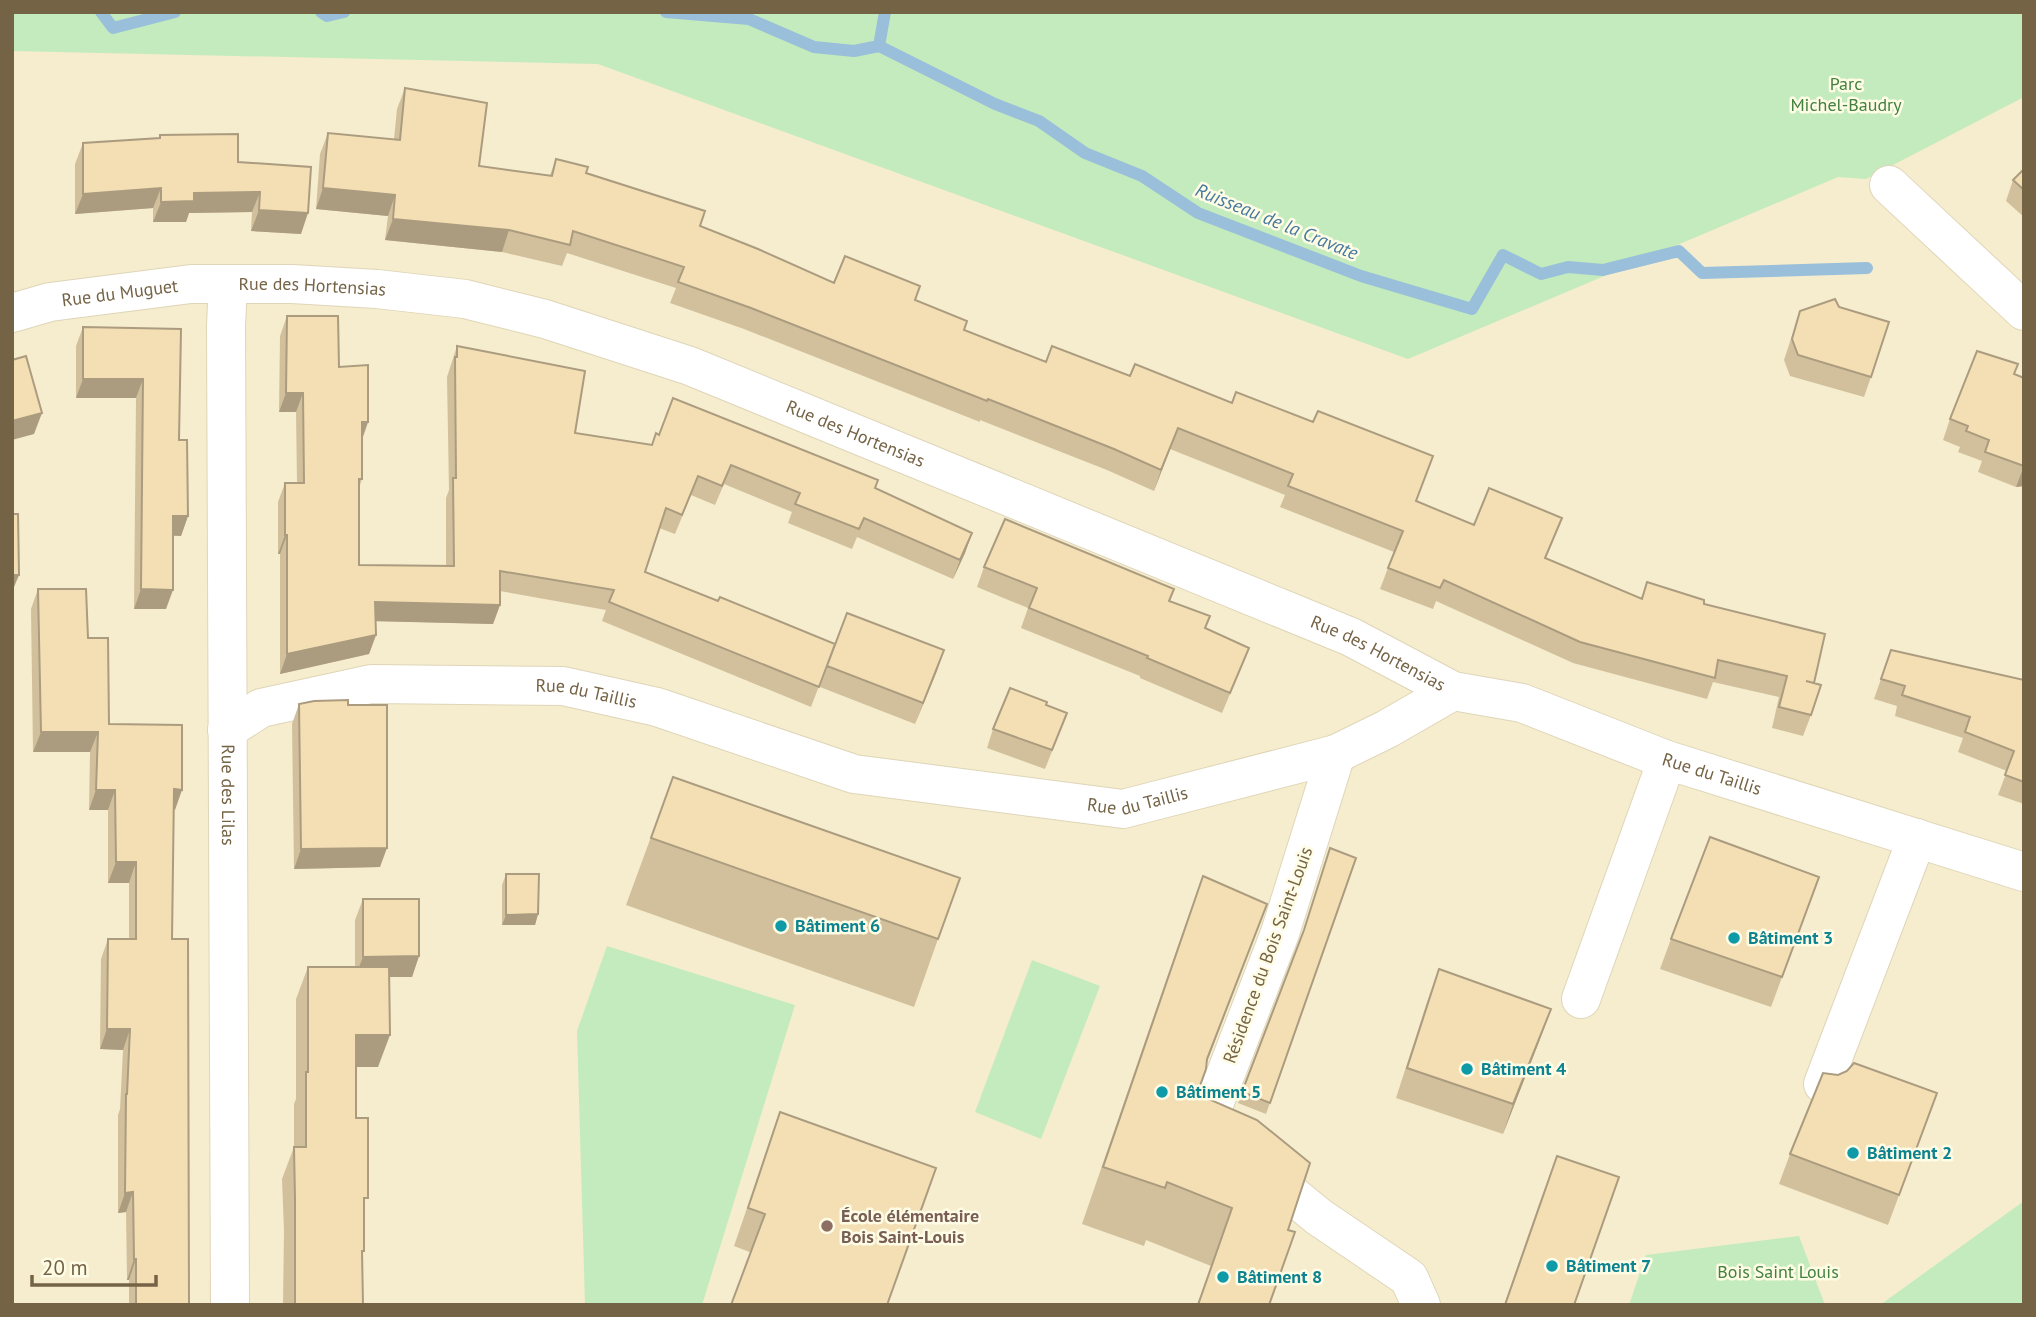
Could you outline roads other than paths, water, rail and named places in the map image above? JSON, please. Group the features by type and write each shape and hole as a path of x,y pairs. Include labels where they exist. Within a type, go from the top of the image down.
{"street":[{"path":"1889,185 2024,311"},
{"name":"Rue du Muguet","path":"12,313 50,302 191,284 228,284"},
{"name":"Rue des Hortensias","path":"228,284 292,284 377,289 465,299 545,319 690,366 1351,637 1453,691"},
{"name":"Rue des Lilas","path":"228,284 230,1305"},
{"name":"Rue du Taillis","path":"227,730 261,708 370,684 563,686 657,707 854,774 1123,809 1336,754 1387,729 1453,691 1522,703 1667,760 2024,872"},
{"name":"Résidence du Bois Saint-Louis","path":"1336,754 1280,933 1206,1125 1319,1217 1409,1278 1421,1305"},
{"path":"1581,999 1667,760"},
{"path":"1823,1084 1917,838"}],"waterway":[{"name":"Ruisseau de la Cravate","path":"101,12 113,28 175,12"},
{"name":"Ruisseau de la Cravate","path":"321,12 327,16 344,12"},
{"name":"Ruisseau de la Cravate","path":"666,12 749,19 814,47 854,51 879,46 995,104 1039,121 1085,153 1142,176 1198,213 1361,276 1472,309 1503,255 1541,274 1568,267 1603,270 1679,251 1702,273 1867,268"},
{"path":"879,46 885,12"}],"place":[{"name":"Bâtiment 6","path":"781,926"},
{"name":"Bâtiment 3","path":"1734,938"},
{"name":"Bâtiment 4","path":"1467,1069"},
{"name":"Bâtiment 5","path":"1162,1092"},
{"name":"Bâtiment 2","path":"1853,1153"},
{"name":"École élémentaire Bois Saint-Louis","path":"827,1226"},
{"name":"Bâtiment 7","path":"1552,1266"},
{"name":"Bâtiment 8","path":"1223,1277"}],"park label":[{"name":"Parc Michel-Baudry","path":"1846,94"},
{"name":"Bois Saint Louis","path":"1778,1272"}]}
